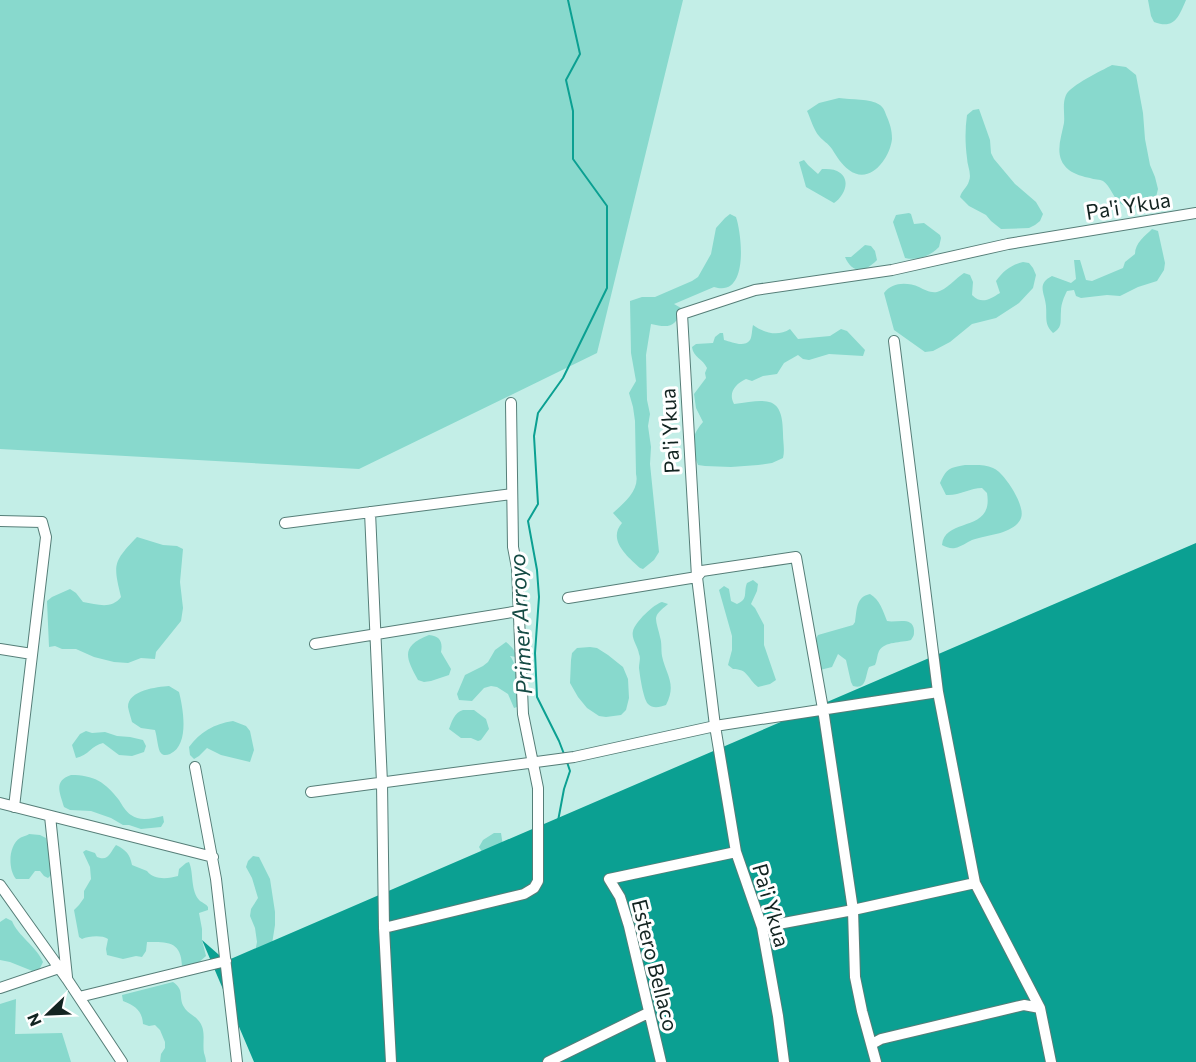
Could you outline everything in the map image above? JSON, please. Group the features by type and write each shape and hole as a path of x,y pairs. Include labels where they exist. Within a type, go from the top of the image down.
{"street":[{"name":"Pa'i Ykua","path":"784,1062 762,927 736,852 715,726 697,577 682,314 755,290 892,270 1008,244 1196,213"},
{"path":"894,341 938,692 975,883 1040,1008 1051,1062"},
{"path":"384,928 525,894 534,888 538,881 538,788 523,714 517,568 513,547 511,403"},
{"path":"285,523 512,494"},
{"path":"370,512 382,783 384,928 391,1062"},
{"path":"0,521 42,522 46,537 14,807"},
{"path":"568,598 697,577 702,571 796,557 823,709 853,910 855,977 876,1062"},
{"path":"315,644 519,611"},
{"path":"0,649 32,654"},
{"path":"310,792 565,758 715,726 938,692"},
{"path":"195,767 213,857 237,1062"},
{"path":"0,803 213,857"},
{"path":"50,816 67,979"},
{"name":"Estero Bellaco","path":"661,1062 620,897 609,879 736,852"},
{"path":"762,927 975,883"},
{"path":"0,885 67,979 122,1062"},
{"path":"79,997 226,961"},
{"path":"0,988 58,968"},
{"path":"872,1044 882,1039 1024,1005 1040,1008"},
{"path":"548,1062 648,1012"}],"shaded area":[{"path":"0,0 683,0 597,353 359,469 0,449"},
{"path":"1148,0 1186,0 1172,23 1161,24 1154,22"},
{"path":"1112,65 1126,67 1136,75 1150,165 1158,189 1155,201 1140,206 1130,207 1121,204 1103,181 1071,171 1064,165 1060,154 1066,95 1080,83"},
{"path":"839,98 871,101 880,105 889,122 892,139 887,154 878,168 864,175 849,170 841,163 819,136 807,111 819,103"},
{"path":"979,109 994,159 1015,184 1036,202 1043,214 1040,221 1029,228 1001,229 986,215 969,206 960,197 970,178 966,141 967,115"},
{"path":"804,160 818,174 822,169 832,169 842,174 846,182 844,192 838,200 834,203 806,187 799,162"},
{"path":"909,213 914,224 924,223 940,235 939,247 924,257 905,258 893,222 896,215"},
{"path":"730,214 736,217 741,250 738,274 733,283 725,288 714,287 674,304 681,308 677,320 671,325 651,324 646,355 647,400 650,414 648,426 651,447 650,464 659,552 654,560 643,569 621,548 617,536 622,523 613,513 630,496 637,480 635,421 629,393 636,381 631,353 630,301 642,297 655,297 698,277 711,254 716,228"},
{"path":"1152,229 1158,231 1165,263 1164,270 1157,281 1120,296 1081,298 1076,296 1074,290 1067,291 1062,306 1060,326 1053,333 1047,324 1044,282 1052,276 1071,283 1076,279 1074,260 1080,260 1086,280 1092,281 1123,268 1125,262 1135,254 1139,243"},
{"path":"865,245 871,246 875,251 877,260 864,269 855,269 845,257 851,257"},
{"path":"1023,262 1029,263 1036,275 1033,288 1019,303 996,318 972,324 950,342 933,351 925,352 894,330 884,293 887,289 900,284 910,284 930,292 937,292 964,273 970,275 973,282 972,295 979,300 986,300 1000,293 996,281 1001,274"},
{"path":"753,325 771,333 781,333 790,329 798,339 830,336 841,329 847,331 865,350 863,356 829,354 809,360 798,355 784,363 777,374 763,376 752,381 746,379 742,381 732,393 734,404 755,401 770,402 780,412 783,458 772,463 758,465 731,467 698,465 693,442 703,422 696,408 694,394 706,378 707,368 694,353 692,347 696,344 713,343 715,337 720,333 723,333 724,340 745,344 751,339"},
{"path":"965,465 987,466 998,471 1008,482 1022,513 1018,523 1007,531 950,548 942,545 945,536 951,530 977,520 987,506 987,493 982,488 946,495 940,483 945,474 952,468"},
{"path":"137,537 183,549 180,582 183,608 181,621 156,652 155,659 141,658 128,663 114,662 76,649 49,647 47,601 70,589 83,602 113,604 121,597 116,570 119,558"},
{"path":"1196,543 1196,1062 254,1062 202,940 226,961"},
{"path":"753,580 758,584 751,604 764,625 764,645 776,680 758,687 745,672 728,665 732,650 732,636 719,590 724,586 729,589 731,601 737,604 744,598 747,583"},
{"path":"870,594 879,603 887,621 911,623 914,634 911,640 885,645 878,653 875,665 869,667 865,681 858,687 853,686 846,660 838,654 832,667 820,670 813,644 818,635 853,625 860,601"},
{"path":"662,602 668,604 658,614 656,620 671,691 666,705 654,707 648,704 642,687 640,656 633,634 634,627 641,618"},
{"path":"429,635 440,640 441,652 451,669 449,675 424,682 418,680 410,665 408,653 414,643"},
{"path":"506,642 516,655 516,657 510,656 517,673 520,706 514,708 508,694 491,686 484,688 472,701 459,700 457,694 465,675 488,662 495,650"},
{"path":"577,648 597,648 623,667 628,679 629,698 626,710 621,715 599,716 587,708 570,683 572,653"},
{"path":"169,686 179,692 184,726 180,743 170,754 165,755 160,752 155,730 141,728 132,722 128,707 129,701 138,693"},
{"path":"463,710 474,710 486,719 489,729 481,740 461,738 449,729 455,715"},
{"path":"233,721 246,726 250,731 254,750 250,762 221,755 207,748 194,759 190,755 189,747 203,733 220,724"},
{"path":"86,731 105,732 143,740 146,746 144,752 132,756 119,755 103,743 76,758 72,745 80,734"},
{"path":"71,775 86,776 104,784 127,812 135,817 147,819 163,816 164,822 161,827 141,829 123,825 91,811 70,810 64,807 59,788 62,781"},
{"path":"494,833 501,833 503,846 489,864 479,847 483,840"},
{"path":"29,834 46,838 52,866 52,874 48,878 40,871 35,871 29,879 16,879 13,875 10,858 13,846 20,838"},
{"path":"116,845 127,853 132,865 157,877 178,876 179,869 189,862 197,897 208,907 208,910 199,913 206,956 198,963 182,966 176,947 167,943 147,942 146,951 142,957 123,959 107,955 108,939 99,936 82,939 79,937 74,910 84,898 84,891 91,879 90,867 83,852 86,850 95,853 97,857 104,858 109,856"},
{"path":"253,856 259,857 270,879 275,912 262,1062 253,962 257,942 250,916 251,909 258,898 246,867"},
{"path":"6,918 12,921 43,962 35,972 0,960 0,922"},
{"path":"173,982 179,988 185,1009 201,1024 206,1062 160,1062 165,1042 160,1030 155,1025 143,1024 137,1009 123,1001 122,995"},
{"path":"16,999 15,1034 62,1033 71,1062 0,1062 0,1004"}],"waterway":[{"name":"Primer Arroyo","path":"564,754 537,697 535,653 539,597 537,570 528,521 538,504 534,436 538,413 563,378 607,288 607,206 573,159 573,111 566,80 580,54 568,0"},
{"name":"Primer Arroyo","path":"558,821 570,771 567,762"}]}
